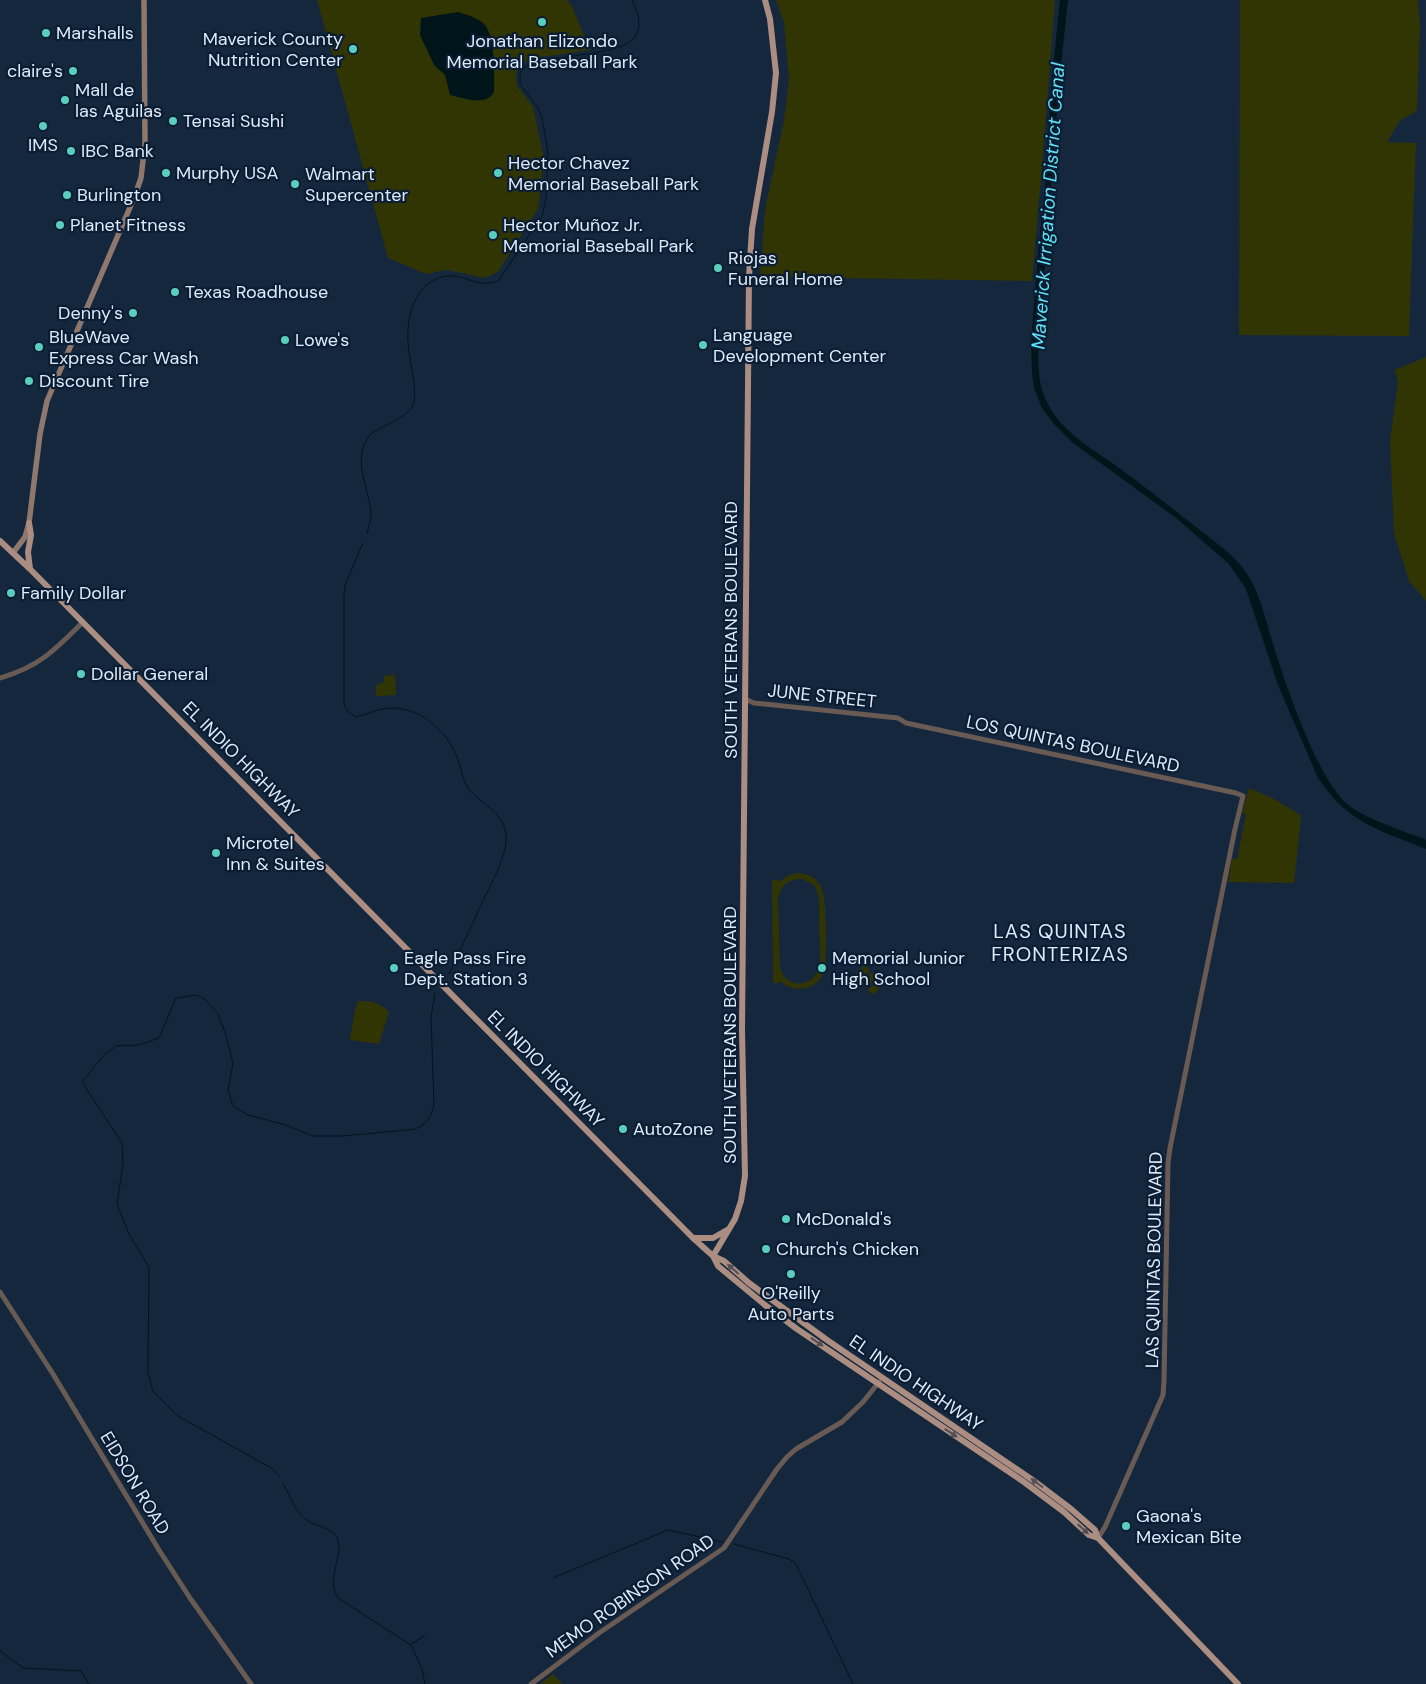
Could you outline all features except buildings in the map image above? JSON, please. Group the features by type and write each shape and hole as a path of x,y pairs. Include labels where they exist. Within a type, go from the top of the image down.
{"main road":[{"path":"13,553 25,537 29,523 46,401 141,178 145,143 144,0"},
{"name":"SOUTH VETERANS BOULEVARD","path":"713,1256 730,1228 741,1201 745,1176 742,1030 749,261 754,214 772,112 776,73 772,33 765,0"},
{"path":"29,523 31,535 28,552 30,569"},
{"name":"EL INDIO HIGHWAY","path":"0,541 83,622 693,1238 713,1256 724,1261 749,1283 880,1381 1034,1480 1071,1508 1095,1530 1098,1538 1238,1684"},
{"path":"693,1238 713,1238 730,1228"}],"street":[{"path":"0,678 32,666 43,659 53,652 83,622"},
{"name":"JUNE STREET","path":"745,699 754,703 898,718"},
{"name":"LOS QUINTAS BOULEVARD","path":"898,718 906,723 1236,792 1244,796"},
{"name":"LAS QUINTAS BOULEVARD","path":"1098,1538 1109,1518 1162,1395 1164,1381 1168,1163 1170,1148 1235,829 1244,796"},
{"name":"EIDSON ROAD","path":"0,1292 53,1374 190,1598 251,1684"},
{"name":"MEMO ROBINSON ROAD","path":"531,1684 599,1633 724,1548 783,1461 796,1449 842,1422 863,1402 880,1381"}],"green space":[{"path":"317,0 566,0 571,4 590,50 529,59 516,73 517,86 533,107 544,158 538,209 498,272 485,278 447,270 426,274 388,258"},
{"path":"776,0 1055,0 1032,281 760,277 765,209 784,120 789,79 784,23"},
{"path":"1240,0 1418,0 1420,26 1417,109 1401,121 1387,142 1416,143 1409,336 1239,335"},
{"path":"1426,357 1426,601 1409,581 1394,533 1390,441 1398,383 1395,370"},
{"path":"395,674 396,695 376,696 376,685 384,682 384,675 390,676"},
{"path":"1249,788 1274,799 1301,817 1294,883 1228,882 1232,859 1237,859 1246,814 1242,813"},
{"path":"796,873 807,874 818,882 823,891 826,925 825,968 818,981 813,985 800,989 793,988 780,981 779,983 773,983 772,880 778,880 779,882 787,876","holes":["802,879 814,885 819,897 820,964 818,972 813,978 802,983 795,983 789,980 780,968 778,898 783,886 793,880"]},
{"path":"864,965 870,970 859,981 854,976"},
{"path":"872,972 877,977 866,988 861,983"},
{"path":"879,979 884,984 873,995 868,990"},
{"path":"358,1001 375,1002 389,1012 379,1044 350,1040"},
{"path":"553,1674 563,1684 540,1684"}],"water":[{"name":"Maverick Irrigation District Canal","path":"1060,0 1068,0 1059,84 1038,357 1040,383 1045,398 1058,419 1075,436 1215,542 1242,567 1257,594 1285,682 1303,729 1324,774 1347,804 1355,810 1426,840 1426,849 1379,830 1353,815 1329,793 1318,778 1278,685 1246,589 1229,564 1176,518 1073,443 1054,424 1042,408 1034,388 1031,342 1047,165 1050,98"},
{"path":"458,12 471,16 483,23 490,36 494,66 494,92 486,99 474,100 450,95 445,75 434,65 420,35 421,18"}],"waterway":[{"path":"367,533 371,513 362,472 362,452 371,434 407,413 414,403 415,396 408,332 411,310 415,300 428,284 436,279 447,276 460,277 479,283 492,283 499,280 542,216 546,198 548,152 542,118 538,108 520,84 520,73 528,64 536,61 611,50 630,42 636,35 639,26 638,15 632,0"},
{"path":"363,543 345,585 344,704 348,712 356,717 382,709 405,709 425,718 434,725 455,752 468,788 496,814 504,826 506,834 506,843 498,870 449,974"},
{"path":"279,1476 273,1469 178,1416 153,1391 148,1373 149,1267 129,1234 117,1204 123,1164 122,1143 82,1082 102,1057 116,1046 139,1045 159,1038 176,998 196,995 206,1000 218,1014 226,1035 233,1063 228,1090 233,1106 248,1115 286,1125 312,1136 344,1136 415,1129 428,1120 434,1105 431,1017 435,994"},
{"path":"283,1483 301,1516 331,1531 337,1538 339,1551 333,1583 338,1598 411,1645 422,1669 425,1684"},
{"path":"553,1578 668,1530 723,1542"},
{"path":"734,1544 789,1559 796,1564 853,1684"},
{"path":"412,1644 425,1635"},
{"path":"0,1651 23,1668 81,1671 89,1684"}],"place":[{"name":"Jonathan Elizondo Memorial Baseball Park","path":"542,22"},
{"name":"Marshalls","path":"46,33"},
{"name":"Maverick County Nutrition Center","path":"353,49"},
{"name":"claire's","path":"73,71"},
{"name":"Mall de las Aguilas","path":"65,100"},
{"name":"Tensai Sushi","path":"173,121"},
{"name":"IMS","path":"43,126"},
{"name":"IBC Bank","path":"71,151"},
{"name":"Murphy USA","path":"166,173"},
{"name":"Hector Chavez Memorial Baseball Park","path":"498,173"},
{"name":"Walmart Supercenter","path":"295,184"},
{"name":"Burlington","path":"67,195"},
{"name":"Planet Fitness","path":"60,225"},
{"name":"Hector Muñoz Jr. Memorial Baseball Park","path":"493,235"},
{"name":"Riojas Funeral Home","path":"718,268"},
{"name":"Texas Roadhouse","path":"175,292"},
{"name":"Denny's","path":"133,313"},
{"name":"Lowe's","path":"285,340"},
{"name":"Language Development Center","path":"703,345"},
{"name":"BlueWave Express Car Wash","path":"39,347"},
{"name":"Discount Tire","path":"29,381"},
{"name":"Family Dollar","path":"11,593"},
{"name":"Dollar General","path":"81,674"},
{"name":"Microtel Inn & Suites","path":"216,853"},
{"name":"Eagle Pass Fire Dept. Station 3","path":"394,968"},
{"name":"Memorial Junior High School","path":"822,968"},
{"name":"AutoZone","path":"623,1129"},
{"name":"McDonald's","path":"786,1219"},
{"name":"Church's Chicken","path":"766,1249"},
{"name":"O'Reilly Auto Parts","path":"791,1274"},
{"name":"Gaona's Mexican Bite","path":"1126,1526"}],"district":[{"name":"LAS QUINTAS FRONTERIZAS","path":"1060,942"}]}
